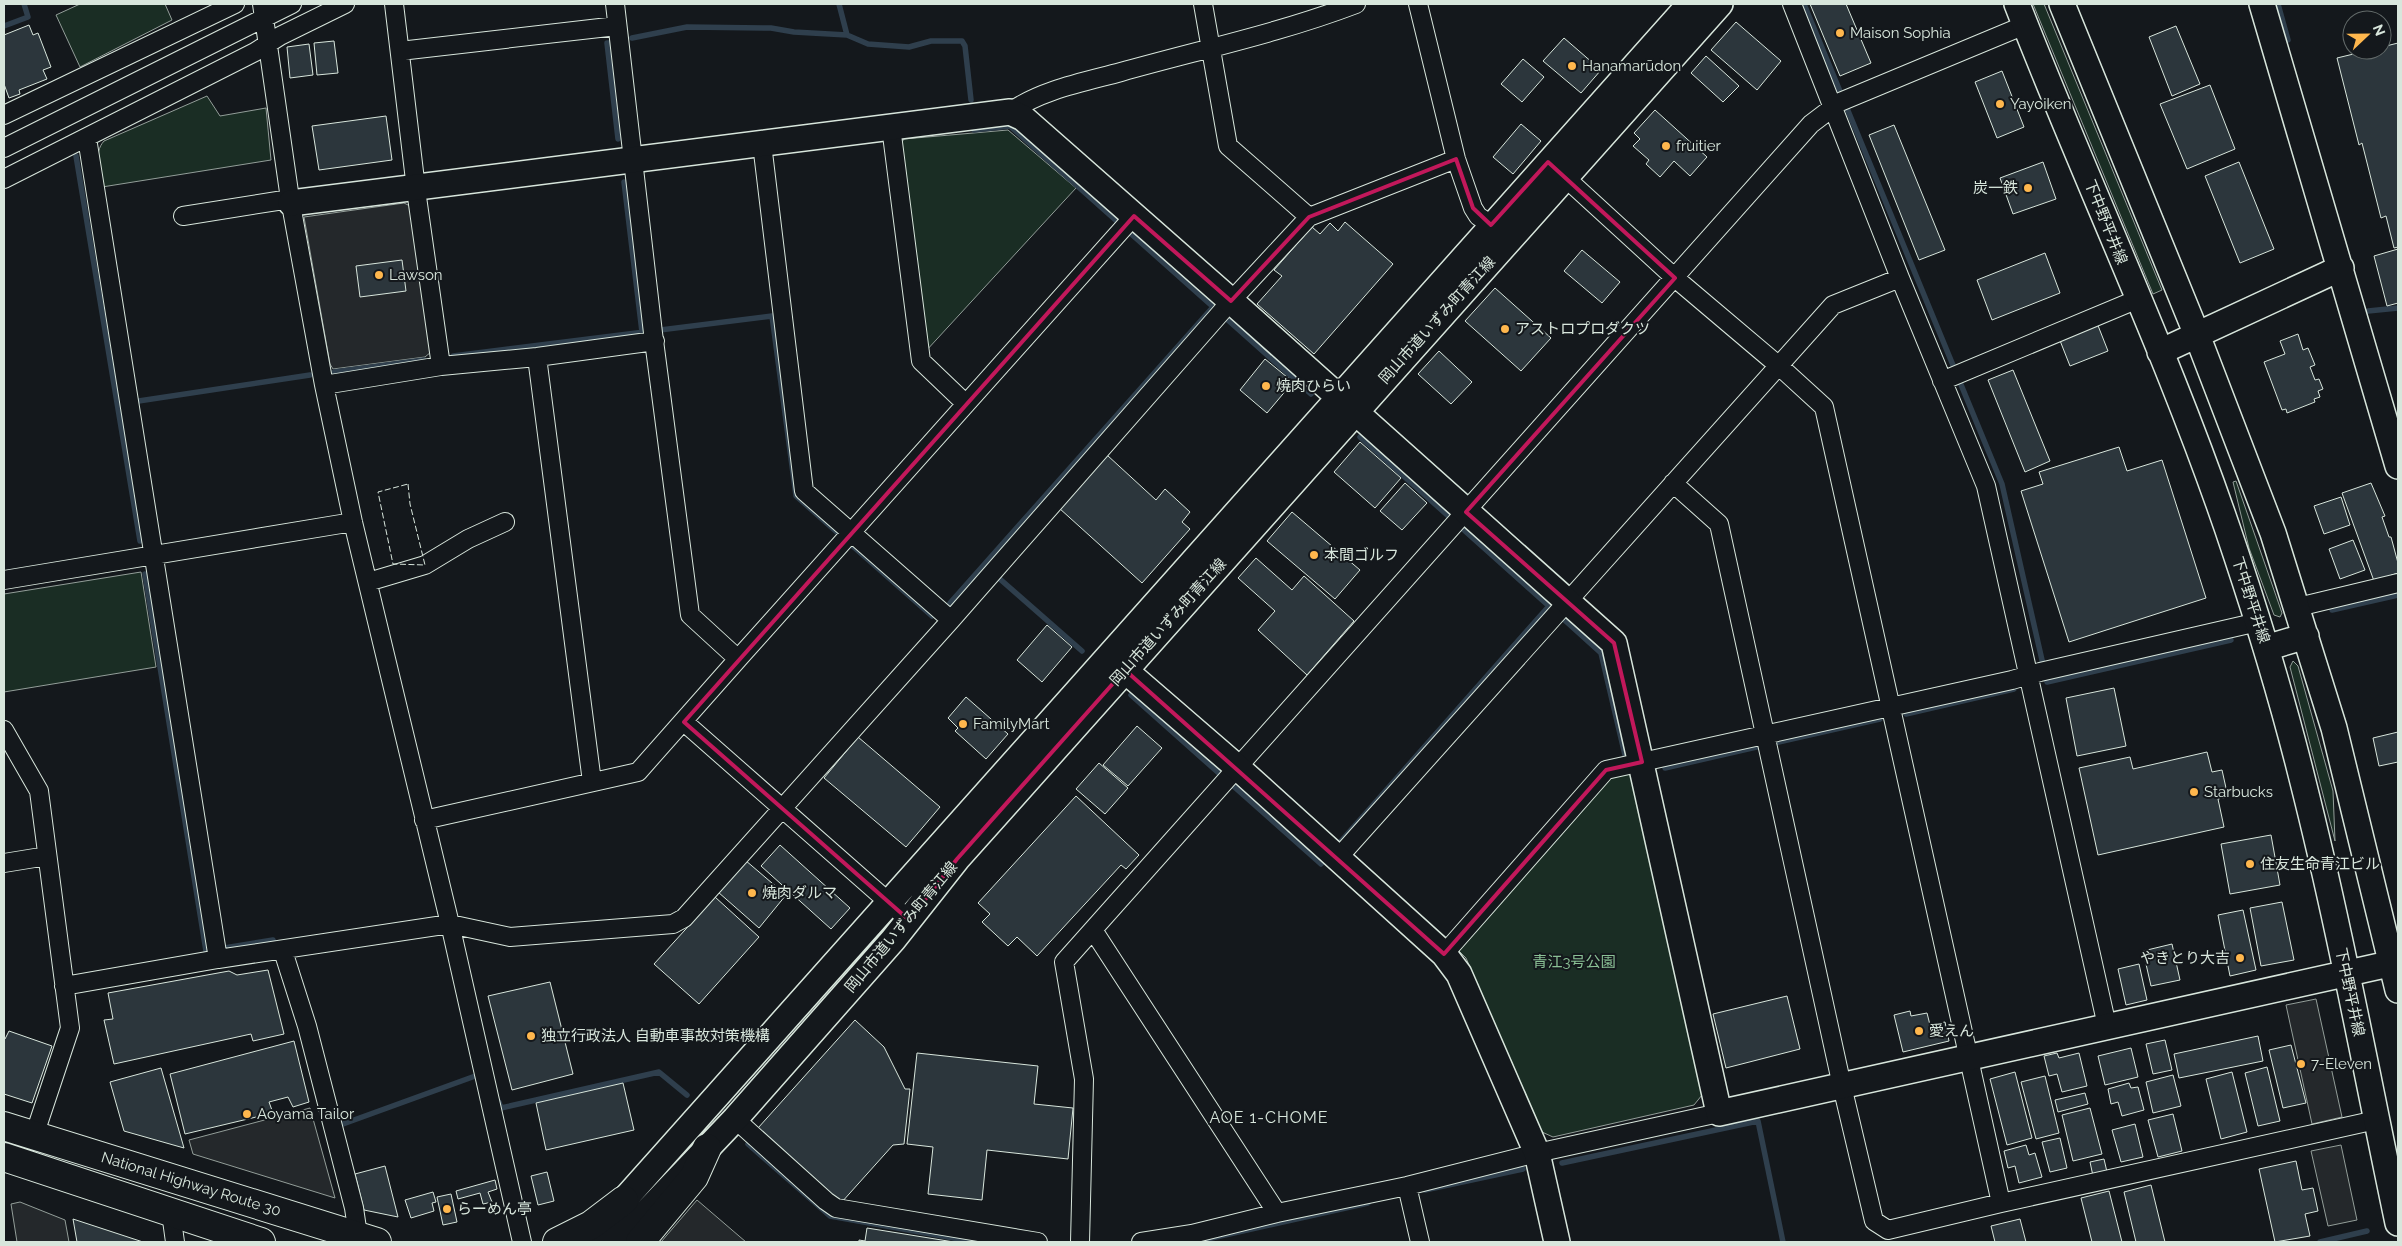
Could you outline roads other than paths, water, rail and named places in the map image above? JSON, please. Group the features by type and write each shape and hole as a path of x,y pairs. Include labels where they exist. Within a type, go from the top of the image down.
{"highway":[{"name":"National Highway Route 30","path":"4,1126 365,1240"},
{"path":"640,1242 694,1177 707,1148"},
{"name":"National Highway Route 30","path":"4,1157 261,1242"},
{"path":"557,1242 591,1225 624,1200"}],"street":[{"path":"4,115 235,4"},
{"path":"4,148 263,11 292,4"},
{"path":"4,179 88,138 346,4"},
{"path":"394,4 440,361"},
{"path":"615,4 690,615 738,659"},
{"path":"1203,4 1228,146 1309,217"},
{"path":"184,216 290,201 634,160 1010,112 1033,98 1317,19 1356,4"},
{"path":"1418,4 1456,159 1473,208 1478,216 1491,225"},
{"name":"岡山市道いずみ町青江線","path":"618,1242 735,1119 909,920 1117,664 1556,169 1690,4"},
{"name":"岡山市道いずみ町青江線","path":"1347,404 1491,225 1556,169 1720,4"},
{"path":"1792,4 1841,101 1900,278 1952,376 1986,486 2039,672 2106,1026"},
{"path":"2062,4 2251,471 2298,607 2337,736 2395,963 2398,990"},
{"path":"2262,4 2398,466"},
{"path":"263,11 290,201 324,385 354,522 450,924 522,1242"},
{"path":"1080,1242 1084,1079 1064,962 1676,278 1811,124 1841,101 2021,14"},
{"name":"下中野平井線","path":"2021,14 2160,352 2235,549 2258,622 2304,786 2346,973 2398,1223"},
{"path":"400,51 617,26"},
{"path":"1010,112 1023,118 1128,223 1224,309 1347,404 1460,519 1560,609 1614,643 1720,1113"},
{"path":"891,127 921,362 966,404"},
{"path":"88,138 217,952"},
{"path":"762,144 804,491 847,537 951,620"},
{"path":"64,986 217,952 283,950 450,924 510,937 673,924 684,918 951,620 1224,309 1309,217 1456,159"},
{"path":"1556,169 1824,408 2001,1203"},
{"path":"424,820 638,772 1128,223"},
{"path":"2160,352 2341,268"},
{"path":"1333,855 1560,609 1833,305 1900,278"},
{"path":"1952,376 2138,299"},
{"path":"324,385 440,361 537,357 654,334"},
{"path":"537,357 592,782"},
{"path":"1673,484 1719,524 1842,1086 1874,1221 1888,1230 2376,1120"},
{"path":"4,580 154,557 354,522"},
{"path":"368,582 425,565 468,539 505,522"},
{"path":"2298,607 2398,583"},
{"path":"1444,954 1606,770 1766,741 1890,707 2258,622"},
{"path":"2266,648 2306,636"},
{"path":"1117,664 1231,776 1333,855 1444,954 1459,974 1537,1154 1557,1242"},
{"name":"岡山市道いずみ町青江線","path":"590,1242 624,1200 890,902 1117,664"},
{"path":"684,722 909,920"},
{"path":"4,730 39,791 70,1028 34,1136"},
{"path":"4,863 47,856"},
{"path":"1093,930 1277,1213"},
{"path":"283,950 307,1026 354,1208 365,1240"},
{"path":"1141,1242 1193,1238 1277,1213 1407,1186 1537,1154 2395,963"},
{"path":"735,1119 826,1202 836,1208 1038,1242"},
{"path":"1407,1186 1420,1242"},
{"path":"171,1213 175,1242"}],"waterway":[{"path":"4,26 28,17 24,4"},
{"path":"839,4 847,35"},
{"path":"1804,4 2002,484 2047,682 2231,640"},
{"path":"2278,4 2288,40"},
{"path":"632,38 687,27 771,28 794,32 847,35 868,44 909,47 931,41 962,41 965,46 971,100"},
{"path":"610,43 607,43 618,139"},
{"path":"974,128 974,130 1010,126 1311,394"},
{"path":"76,156 140,541"},
{"path":"624,182 642,332"},
{"path":"950,603 1213,307"},
{"path":"2368,311 2398,308"},
{"path":"453,356 772,316 796,496 932,616"},
{"path":"334,372 424,360"},
{"path":"132,402 310,375"},
{"path":"1360,437 1550,607"},
{"path":"993,573 1082,651"},
{"path":"145,574 206,951 273,940 274,944"},
{"path":"2332,610 2398,595"},
{"path":"1335,848 1549,606"},
{"path":"1559,615 1601,653 1625,755"},
{"path":"1906,714 2014,689"},
{"path":"1131,695 1321,864 1327,857"},
{"path":"1665,768 1880,719"},
{"path":"499,1102 501,1108 659,1072 687,1095"},
{"path":"343,1124 478,1075"},
{"path":"1562,1163 1758,1121 1783,1242"},
{"path":"748,1144 830,1216 976,1242"},
{"path":"1425,1190 1523,1169"},
{"path":"1207,1239 1368,1203"},
{"path":"2320,1242 2367,1231"}],"place":[{"name":"Maison Sophia","path":"1840,33"},
{"name":"Hanamarūdon","path":"1572,66"},
{"name":"Yayoiken","path":"2000,104"},
{"name":"fruitier","path":"1666,146"},
{"name":"炭一鉄","path":"2028,188"},
{"name":"Lawson","path":"379,275"},
{"name":"アストロプロダクツ","path":"1505,329"},
{"name":"焼肉ひらい","path":"1266,386"},
{"name":"本間ゴルフ","path":"1314,555"},
{"name":"FamilyMart","path":"963,724"},
{"name":"Starbucks","path":"2194,792"},
{"name":"住友生命青江ビル","path":"2250,864"},
{"name":"焼肉ダルマ","path":"752,893"},
{"name":"やきとり大吉","path":"2240,958"},
{"name":"愛えん","path":"1919,1031"},
{"name":"独立行政法人 自動車事故対策機構","path":"531,1036"},
{"name":"7-Eleven","path":"2301,1064"},
{"name":"Aoyama Tailor","path":"247,1114"},
{"name":"らーめん亭","path":"447,1209"}],"district":[{"name":"AOE 1-CHOME","path":"1269,1117"}],"park label":[{"name":"青江3号公園","path":"1574,962"}]}
